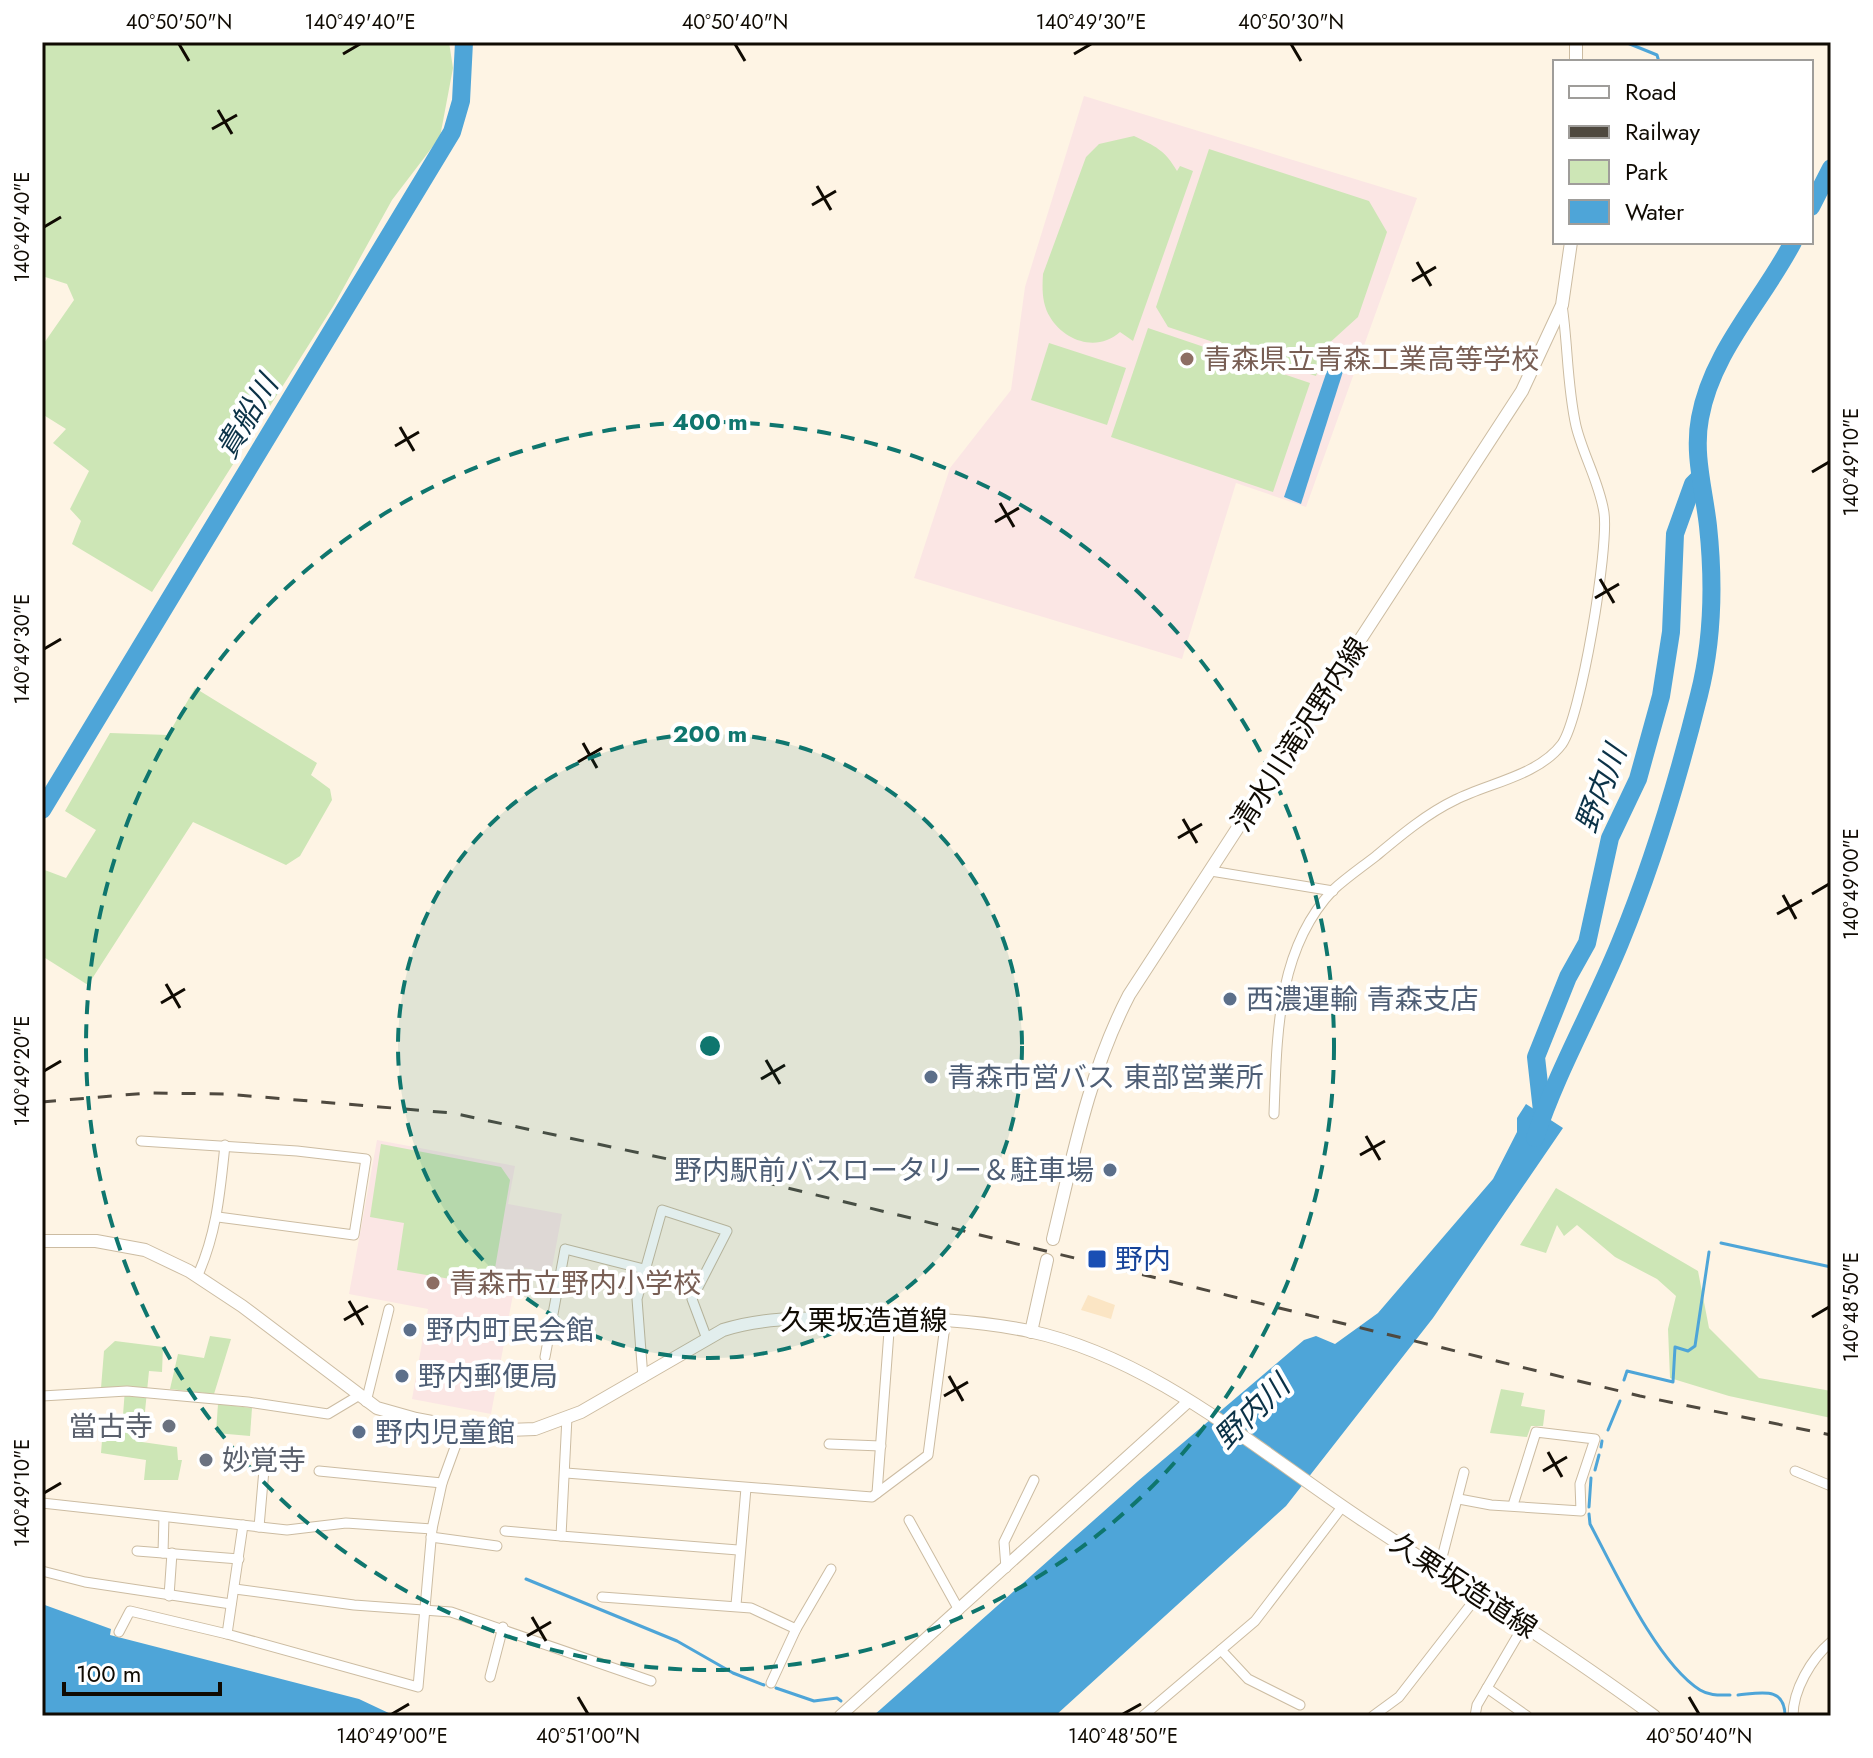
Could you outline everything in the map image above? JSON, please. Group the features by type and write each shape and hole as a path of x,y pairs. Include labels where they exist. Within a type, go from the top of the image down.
{"main road":[{"name":"清水川滝沢野内線","path":"1053,1239 1094,1073 1107,1037 1129,995 1522,391 1562,305 1571,244"},
{"name":"久栗坂造道線","path":"42,1241 96,1241 131,1245 197,1277 307,1353 362,1399 416,1419 462,1428 523,1431 567,1417 609,1399 707,1339 742,1324 780,1319 946,1318 1031,1332 1140,1374 1189,1401 1342,1507 1525,1623 1654,1716"},
{"path":"1031,1332 1047,1260"}],"street":[{"path":"1274,1114 1280,1014 1290,964 1302,938 1333,891 1436,810 1510,778 1550,755 1561,744 1573,722 1598,589 1605,527 1604,509 1577,427 1562,305"},
{"path":"1211,871 1333,891"},
{"path":"141,1141 225,1145 366,1159 354,1235 218,1217"},
{"path":"197,1277 212,1244 218,1217 225,1145"},
{"path":"643,1378 636,1313 644,1269 662,1210 727,1231 692,1299 707,1339"},
{"path":"545,1357 565,1249 644,1269"},
{"path":"42,1396 127,1391 248,1402 328,1414 362,1399 389,1309"},
{"path":"877,1493 890,1318"},
{"path":"566,1473 872,1497 928,1455 946,1318"},
{"path":"840,1716 1189,1401"},
{"path":"561,1536 567,1417"},
{"path":"119,1632 130,1611 227,1634 418,1687 428,1610 432,1533 442,1483 462,1428"},
{"path":"1459,1499 1513,1505 1581,1511 1580,1484 1595,1439 1536,1432 1513,1505"},
{"path":"829,1444 881,1446"},
{"path":"259,1527 265,1458"},
{"path":"319,1471 442,1483"},
{"path":"1795,1471 1831,1486"},
{"path":"1439,1569 1464,1472"},
{"path":"1006,1568 1004,1542 1034,1480"},
{"path":"736,1605 738,1550 746,1488"},
{"path":"42,1503 259,1527 317,1529 346,1523 432,1533 497,1546"},
{"path":"1143,1716 1255,1621 1342,1507"},
{"path":"164,1517 169,1596"},
{"path":"909,1520 959,1610"},
{"path":"227,1634 243,1525"},
{"path":"505,1531 738,1550"},
{"path":"137,1551 239,1559"},
{"path":"771,1683 796,1629 831,1569"},
{"path":"42,1571 85,1582 231,1604"},
{"path":"235,1589 451,1612 503,1627 651,1681"},
{"path":"1373,1716 1399,1697 1479,1594"},
{"path":"602,1597 736,1605 751,1608 796,1629"},
{"path":"1475,1716 1487,1688 1525,1623"},
{"path":"490,1677 503,1627"},
{"path":"1793,1716 1793,1699 1800,1685 1831,1642"},
{"path":"1221,1650 1248,1679 1300,1705"},
{"path":"1487,1688 1527,1716"}],"shaded area":[{"name":"青森県立青森工業高等学校","path":"1084,96 1417,198 1306,507 1236,483 1182,659 914,578 950,468 1011,390 1025,287"},
{"name":"青森市立野内小学校","path":"377,1140 515,1166 508,1204 562,1214 551,1273 518,1267 491,1414 412,1399 428,1309 349,1294"},
{"path":"1088,1295 1115,1305 1111,1319 1081,1310"}],"green space":[{"path":"42,42 449,42 453,68 440,137 392,200 334,305 152,592 72,544 81,521 70,509 89,471 53,443 66,429 42,414 42,346 74,300 67,284 42,276"},
{"path":"1134,136 1159,149 1177,171 1180,166 1193,171 1133,341 1120,332 1102,342 1082,341 1064,333 1050,317 1043,296 1043,274 1086,157 1099,144"},
{"path":"1209,149 1369,201 1387,232 1358,317 1326,346 1316,376 1168,327 1156,307"},
{"path":"1148,328 1310,383 1273,492 1111,437"},
{"path":"1049,343 1126,368 1107,425 1031,400"},
{"path":"195,688 317,763 311,775 330,789 332,800 300,856 286,865 193,822 88,985 42,956 42,869 66,878 96,830 65,811 110,733 168,735"},
{"path":"381,1144 501,1167 510,1180 492,1286 397,1270 404,1223 370,1217"},
{"path":"1556,1188 1698,1271 1709,1328 1759,1378 1831,1391 1831,1418 1729,1396 1670,1378 1668,1329 1676,1296 1657,1279 1615,1257 1577,1225 1564,1236 1557,1225 1546,1253 1520,1245"},
{"path":"210,1336 231,1339 214,1394 170,1389 178,1354 204,1358"},
{"path":"115,1341 163,1347 162,1372 149,1371 142,1442 177,1447 178,1460 182,1460 178,1480 144,1480 146,1460 101,1453 104,1415 123,1415 125,1389 101,1388 104,1351"},
{"path":"1501,1389 1524,1393 1521,1406 1545,1410 1543,1426 1531,1426 1527,1437 1490,1433"},
{"path":"218,1404 252,1408 250,1436 216,1433"}],"water":[{"path":"1332,356 1346,362 1301,504 1284,497"},
{"path":"1526,1104 1563,1128 1433,1318 1286,1506 1055,1716 873,1716 1138,1481 1304,1340 1316,1336 1335,1344 1378,1313 1493,1179 1517,1132 1517,1118"},
{"path":"42,1604 111,1629 110,1635 359,1699 395,1716 42,1716"}],"waterway":[{"name":"貴船川","path":"42,810 452,132 461,101 464,42"},
{"path":"1625,42 1657,55 1658,60"},
{"name":"野内川","path":"1813,203 1831,168"},
{"name":"野内川","path":"1535,1138 1620,943 1643,882 1699,695 1711,611 1710,547 1698,445 1706,394 1727,348 1792,244"},
{"name":"野内川","path":"1542,1111 1536,1057 1568,977 1587,943 1610,838 1638,779 1661,696 1671,632 1675,534 1693,484 1700,477"},
{"path":"1721,1243 1831,1267"},
{"path":"1624,1380 1627,1371 1673,1382 1675,1347 1688,1351 1695,1346 1709,1252"},
{"path":"1608,1430 1620,1401"},
{"path":"1601,1447 1602,1441"},
{"path":"1595,1470 1599,1455"},
{"path":"1589,1507 1591,1478"},
{"path":"1589,1514 1590,1524 1624,1589 1668,1659 1700,1690 1730,1695"},
{"path":"526,1579 677,1641 733,1673 764,1685"},
{"path":"776,1688 814,1701 837,1698 841,1701"},
{"path":"1738,1695 1763,1693 1776,1696 1784,1706 1785,1716"}],"railway":[{"path":"42,1102 147,1093 226,1094 452,1113 677,1161 1640,1396 1831,1435"}],"place":[{"name":"青森県立青森工業高等学校","path":"1187,359"},
{"name":"西濃運輸 青森支店","path":"1230,999"},
{"name":"青森市営バス 東部営業所","path":"931,1077"},
{"name":"野内駅前バスロータリー＆駐車場","path":"1110,1170"},
{"name":"野内","path":"1097,1259"},
{"name":"青森市立野内小学校","path":"433,1283"},
{"name":"野内町民会館","path":"410,1330"},
{"name":"野内郵便局","path":"402,1376"},
{"name":"當古寺","path":"169,1426"},
{"name":"野内児童館","path":"359,1432"},
{"name":"妙覚寺","path":"206,1460"}]}
